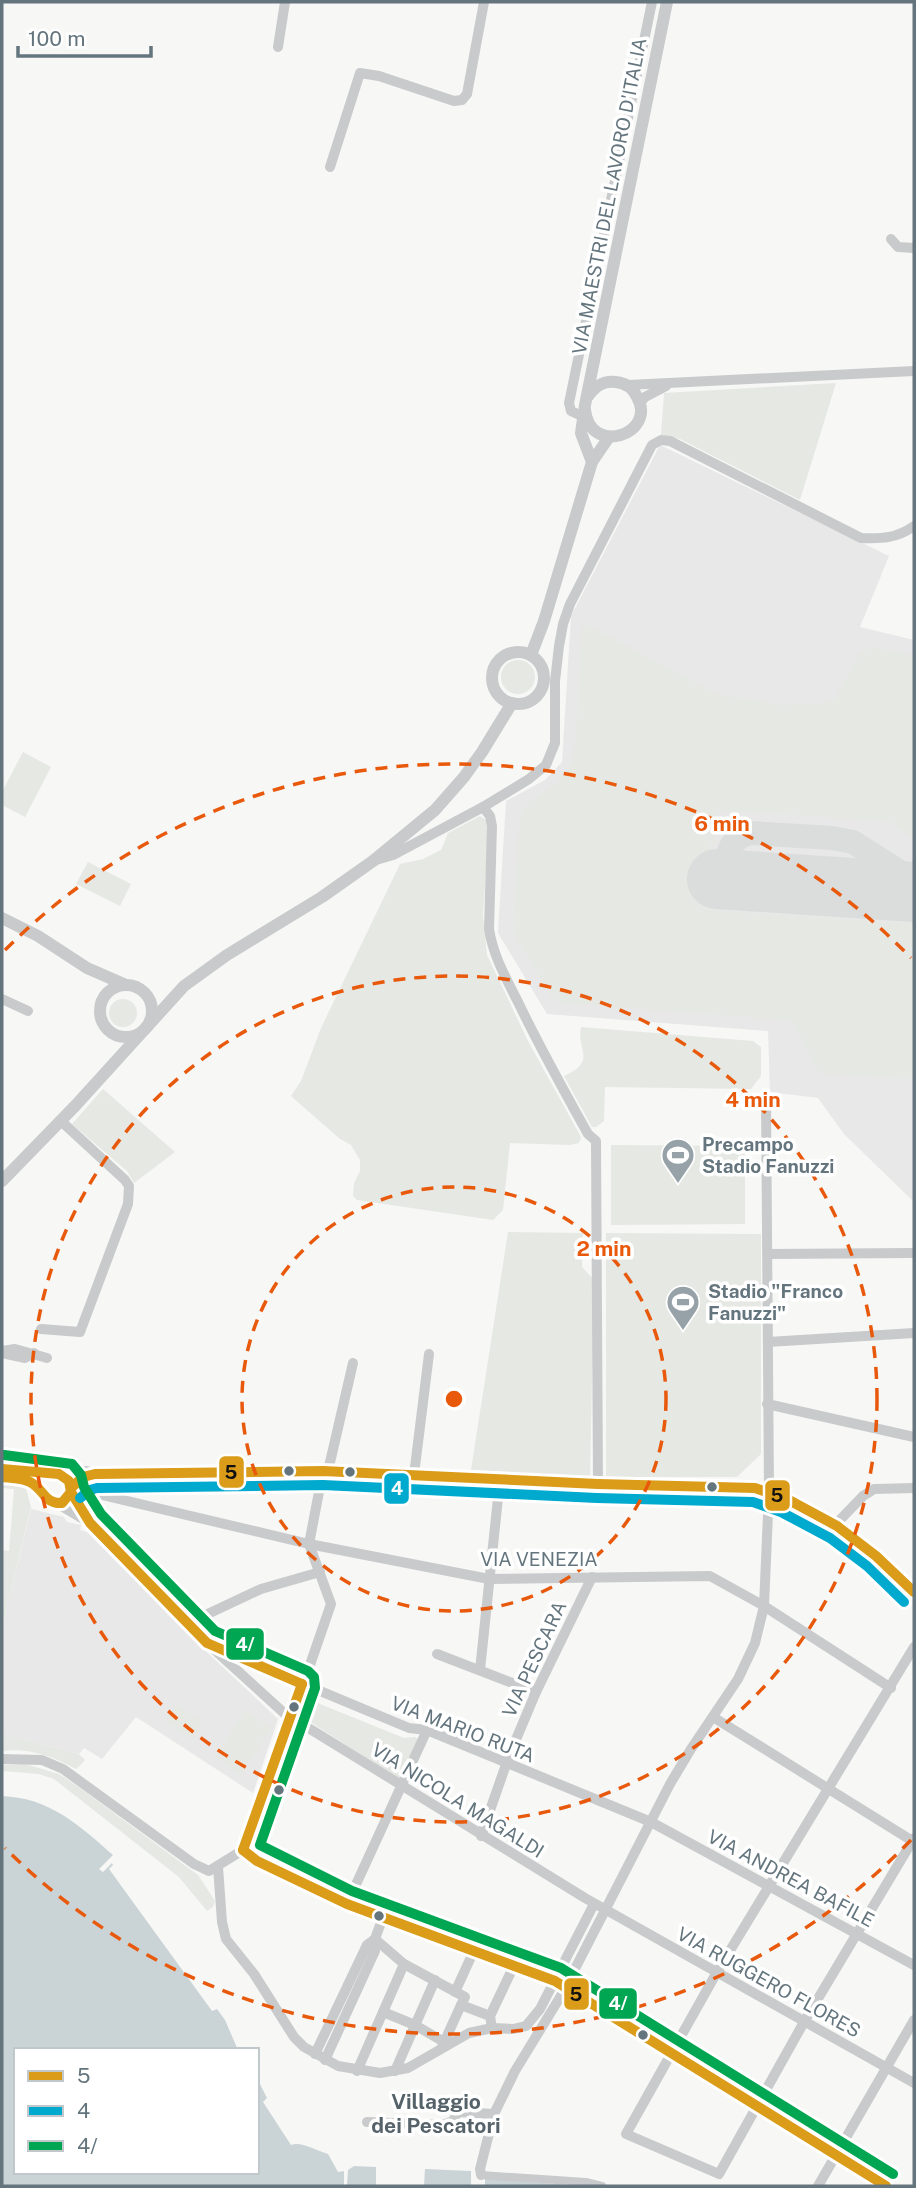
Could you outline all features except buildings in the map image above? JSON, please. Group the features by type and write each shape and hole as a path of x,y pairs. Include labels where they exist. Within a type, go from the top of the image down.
{"street":[{"path":"278,47 285,2"},
{"path":"330,167 360,73 379,76 454,101 462,100 467,94 484,2"},
{"path":"586,408 570,411 569,402 652,2"},
{"name":"VIA MAESTRI DEL LAVORO D'ITALIA","path":"592,462 581,433 667,2"},
{"path":"891,239 898,247 914,248"},
{"path":"595,366 608,382"},
{"path":"628,385 640,403 640,417 636,426 621,436 609,437 595,430 589,423 586,408 593,389 608,382 628,385 914,371"},
{"path":"640,403 653,392 675,383"},
{"path":"531,655 544,621 592,462 609,437"},
{"path":"373,861 393,855 483,807 540,771 551,755 555,743 555,681 563,624 570,604 652,445 661,440 670,440 861,538 880,539 901,535 914,526"},
{"path":"519,651 531,655 540,663 543,670 543,687 533,700 512,703 496,692 492,684 493,668 503,656 519,651"},
{"path":"2,1181 61,1121 184,986 227,955 321,897 373,861 435,810 482,752 512,703"},
{"path":"483,807 490,816 492,826 490,941 530,1027 587,1134 596,1141 598,1483"},
{"path":"2,919 38,936 87,968 142,990 152,1012 146,1027 133,1036 125,1037 104,1026 99,1010 103,997 111,989 126,985"},
{"path":"87,968 103,997"},
{"path":"147,996 156,998 175,995"},
{"path":"2,999 28,1011"},
{"path":"111,1066 113,1033"},
{"path":"602,2186 586,2182 481,2175 480,2169 494,2114 514,2071 562,1994 691,1749 748,1662 764,1606 769,1491 766,1099"},
{"path":"41,1329 80,1332 128,1204 129,1192 125,1180 61,1121"},
{"path":"768,1254 911,1253"},
{"path":"768,1342 914,1333"},
{"path":"2,1352 15,1349 47,1358"},
{"path":"414,1475 429,1354"},
{"path":"2,1759 42,1760 63,1769 194,1864 209,1871 243,1850 331,1604 309,1544 353,1363"},
{"path":"767,1404 914,1437"},
{"path":"2,1469 57,1475 85,1472 325,1471 737,1486 769,1491 836,1524 873,1551 914,1592"},
{"path":"58,1504 66,1500 83,1477 95,1474"},
{"path":"57,1475 71,1490 90,1523"},
{"path":"41,1492 44,1480 57,1475"},
{"path":"2,1477 31,1483 47,1501 58,1504 90,1523"},
{"path":"480,1670 500,1479"},
{"path":"836,1524 863,1496 874,1489 914,1488"},
{"name":"VIA VENEZIA","path":"71,1490 309,1544 489,1579 710,1576 764,1606 891,1688"},
{"path":"80,1506 88,1492"},
{"name":"VIA NICOLA MAGALDI","path":"90,1523 207,1643 251,1685 292,1717 401,1787 607,1911"},
{"path":"190,1626 197,1619 261,1589 320,1572"},
{"name":"VIA PESCARA","path":"481,1836 536,1692 592,1577"},
{"name":"VIA MARIO RUTA","path":"207,1643 409,1728 427,1730 651,1822"},
{"path":"713,1717 829,1788 914,1840 804,2022 719,2174 626,2134 670,2051 769,1885 829,1788 891,1688 914,1647"},
{"path":"437,1654 536,1692"},
{"path":"347,1904 427,1730"},
{"name":"VIA ANDREA BAFILE","path":"651,1822 914,1965"},
{"path":"243,1850 257,1861 347,1904 555,1981 886,2186"},
{"path":"218,1867 226,1939 254,1974 294,2037 320,2057 357,2071 380,2073 408,2068 443,2045 469,2034 492,2028 513,2029 526,2026 540,2009 594,1904"},
{"name":"VIA RUGGERO FLORES","path":"607,1911 914,2083"},
{"path":"320,2057 375,1951 375,1939 383,1917"},
{"path":"375,1939 404,1964 465,1997 443,2045"},
{"path":"456,1992 471,1957"},
{"path":"357,2071 373,2049 383,2011 404,1964"},
{"path":"492,2028 490,2016 510,1974"},
{"path":"395,2071 435,1980"},
{"path":"461,2006 490,2016"},
{"path":"383,2011 415,2025 443,2045"},
{"path":"818,2186 914,2020"},
{"path":"367,2122 443,2125 453,2121 458,2112 494,2114"}],"shaded area":[{"path":"836,383 800,500 680,439 661,435 664,393"},
{"path":"660,445 889,556 860,627 914,640 914,1202 844,1134 818,1098 770,1092 768,1031 547,1014 498,933 506,801 545,780 562,762 571,616"},
{"path":"583,623 716,694 778,705 823,704 835,699 860,654 870,647 914,656 914,839 889,821 718,810 715,844 709,844 703,910 914,924 914,1079 819,1073 792,1020 561,1003 551,996 513,928 520,817 528,803 556,784 574,761"},
{"path":"518,660 530,665 535,677 530,689 518,694 506,689 501,677 506,665"},
{"path":"23,752 51,767 25,817 2,805 2,792"},
{"path":"480,816 486,820 489,827 483,915 487,955 528,1041 581,1137 579,1143 570,1145 510,1143 503,1210 493,1220 357,1200 353,1196 360,1160 351,1145 340,1139 291,1096 301,1081 321,1028 400,864 423,859 441,850 448,833"},
{"path":"88,862 131,884 120,906 76,884"},
{"path":"123,999 133,1003 137,1013 133,1023 123,1027 113,1023 109,1013 113,1003"},
{"path":"581,1027 753,1041 761,1047 761,1076 751,1089 605,1087 604,1121 592,1127 564,1076 574,1071 583,1060"},
{"path":"103,1089 175,1152 134,1183 127,1171 72,1124"},
{"name":"Precampo Stadio Fanuzzi","path":"611,1145 745,1146 745,1224 611,1225"},
{"path":"508,1232 583,1233 582,1267 594,1280 590,1477 471,1470"},
{"name":"Stadio \"Franco Fanuzzi\"","path":"606,1233 761,1234 761,1454 737,1477 606,1477"},
{"path":"2,1483 25,1485 31,1507 2,1628 2,1550 9,1551 14,1489 2,1488"},
{"path":"31,1509 64,1517 67,1522 81,1525 80,1530 87,1532 196,1642 278,1719 253,1793 136,1717 102,1759 84,1748 79,1754 2,1734 2,1628"},
{"path":"310,1693 320,1704 404,1738 418,1739 399,1779 301,1716"},
{"path":"176,1705 202,1722 192,1739 166,1722"},
{"path":"245,1711 271,1728 241,1774 215,1757"},
{"path":"2,1734 79,1754 85,1760 76,1769 40,1754 2,1751"},
{"path":"25,1764 59,1774 198,1875 215,1901 213,1907 207,1911 179,1877 54,1779 39,1774 2,1771 2,1765"},
{"path":"2,1796 35,1802 63,1815 113,1855 99,1869 103,1872 112,1863 109,1869 212,2011 217,2009 225,2020 237,2048 14,2048 14,2174 259,2174 259,2082 267,2098 263,2102 291,2145 304,2145 328,2154 338,2172 344,2171 344,2185 347,2185 348,2170 354,2166 376,2167 376,2186 2,2186"},
{"path":"425,2169 471,2171 471,2186 424,2186"},
{"path":"485,2178 583,2186 485,2186"}],"taxiway":[{"path":"748,881 733,870 729,856 734,842 751,833 832,838 853,842 914,881"}],"runway":[{"path":"717,879 914,892"}],"transit line":[{"name":"4/","path":"4,1455 72,1464 81,1475 84,1487 101,1514 215,1631 308,1671 314,1677 315,1688 260,1845 352,1891 561,1968 893,2174"},
{"name":"5","path":"2,1469 59,1474 69,1481 71,1492 62,1503 56,1503 30,1482 2,1477"},
{"name":"5","path":"71,1492 71,1488 83,1477 95,1474 323,1471 598,1484 755,1488 787,1499 837,1526 876,1556 914,1592"},
{"name":"4","path":"80,1498 97,1488 323,1485 597,1498 753,1502 781,1512 830,1538 867,1566 904,1602"},
{"name":"5","path":"71,1492 90,1523 207,1643 302,1684"},
{"name":"5","path":"243,1850 302,1684"},
{"name":"5","path":"243,1850 257,1861 347,1904 555,1981 886,2186"}],"place":[{"name":"Precampo Stadio Fanuzzi","path":"678,1185"},
{"name":"Stadio \"Franco Fanuzzi\"","path":"683,1332"}],"district":[{"name":"Villaggio dei Pescatori","path":"436,2113"}]}
